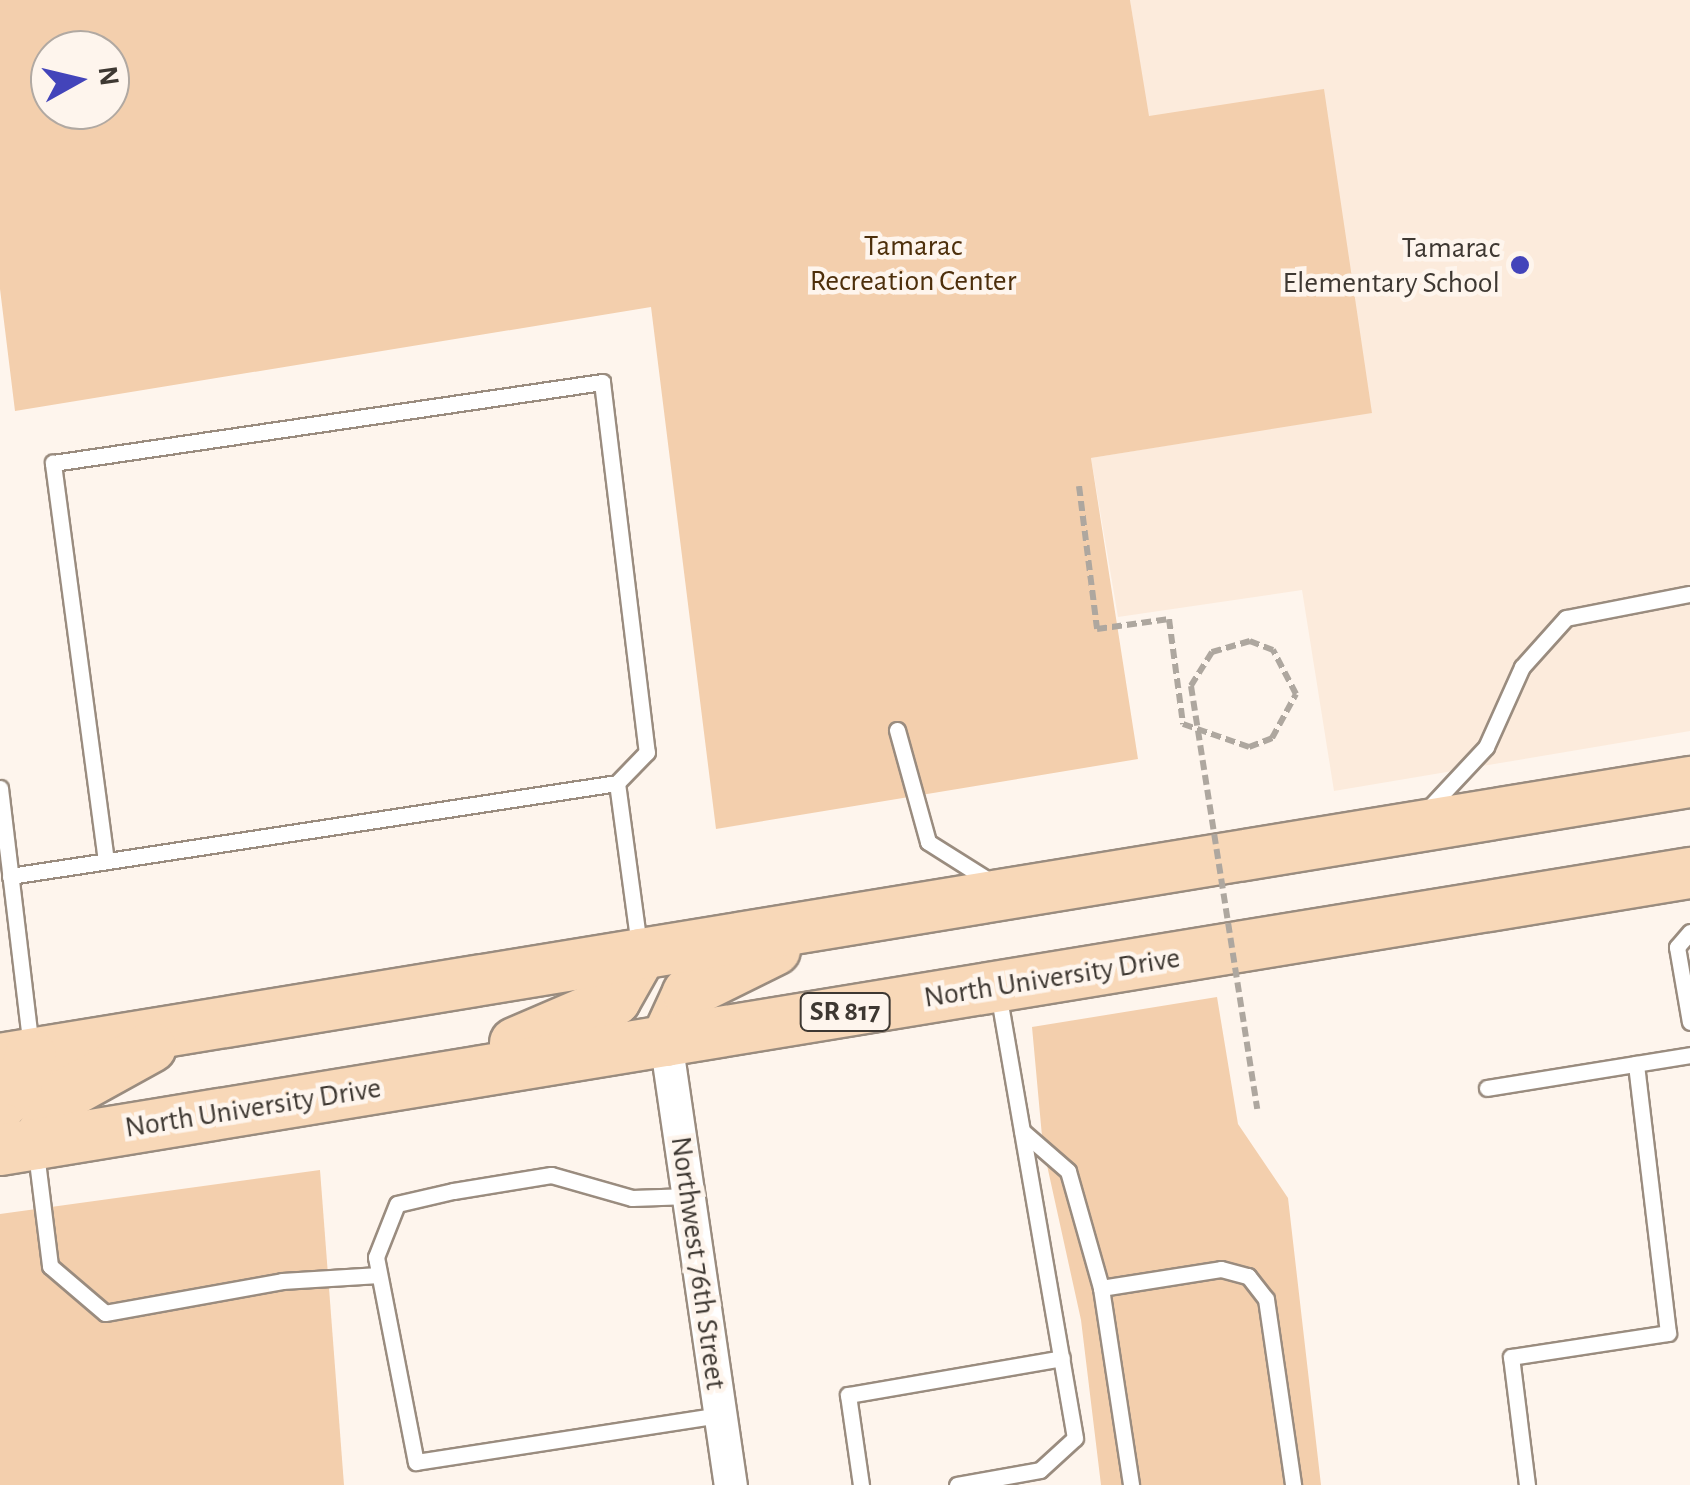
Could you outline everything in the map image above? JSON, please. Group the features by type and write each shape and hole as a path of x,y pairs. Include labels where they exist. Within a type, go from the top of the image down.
{"main road":[{"path":"0,1106 22,1083 16,1057 1690,782"},
{"name":"North University Drive","path":"18,1147 1690,872"},
{"path":"666,1041 688,993 839,922"},
{"path":"407,1083 600,1010 629,986 641,954"},
{"path":"18,1147 66,1094 187,1028"}],"street":[{"name":"Northwest 76th Street","path":"666,1041 731,1485"}],"lane":[{"path":"10,876 617,783 646,752 602,382 53,463 106,861"},
{"path":"1368,835 1438,805 1505,716 1522,667 1566,618 1690,594"},
{"path":"898,730 928,842 1010,894"},
{"path":"617,783 641,954"},
{"path":"0,788 10,876 16,1057"},
{"path":"1690,932 1677,947 1690,1022"},
{"path":"957,1485 1040,1470 1075,1438 997,987"},
{"path":"1486,1088 1690,1055"},
{"path":"1528,1485 1511,1358 1668,1333 1636,1064"},
{"path":"1022,1131 1068,1170 1101,1288 1131,1485"},
{"path":"18,1147 50,1266 105,1313 282,1280 379,1275"},
{"path":"688,1196 632,1198 551,1175 397,1204 376,1258 416,1462 720,1416"},
{"path":"1101,1288 1221,1269 1248,1276 1266,1299 1293,1485"},
{"path":"861,1485 848,1395 1062,1358"}],"path":[{"path":"1079,486 1097,629 1169,620 1182,724 1249,747 1272,738 1296,694 1273,650 1250,641 1212,652 1191,686 1256,1109"}],"shaded area":[{"name":"Tamarac Elementary School","path":"1130,0 1690,0 1690,731 1334,791 1302,590 1118,617 1091,458 1372,412 1148,116"}],"green space":[{"name":"Tamarac Recreation Center","path":"0,0 1130,0 1149,116 1324,89 1372,413 1091,458 1138,759 716,829 651,307 15,411 0,289"},
{"path":"1217,997 1238,1124 1288,1198 1321,1485 1101,1485 1081,1320 1043,1147 1032,1027"},
{"path":"320,1170 344,1485 0,1485 0,1214"}],"place":[{"name":"Tamarac Elementary School","path":"1520,265"}]}
